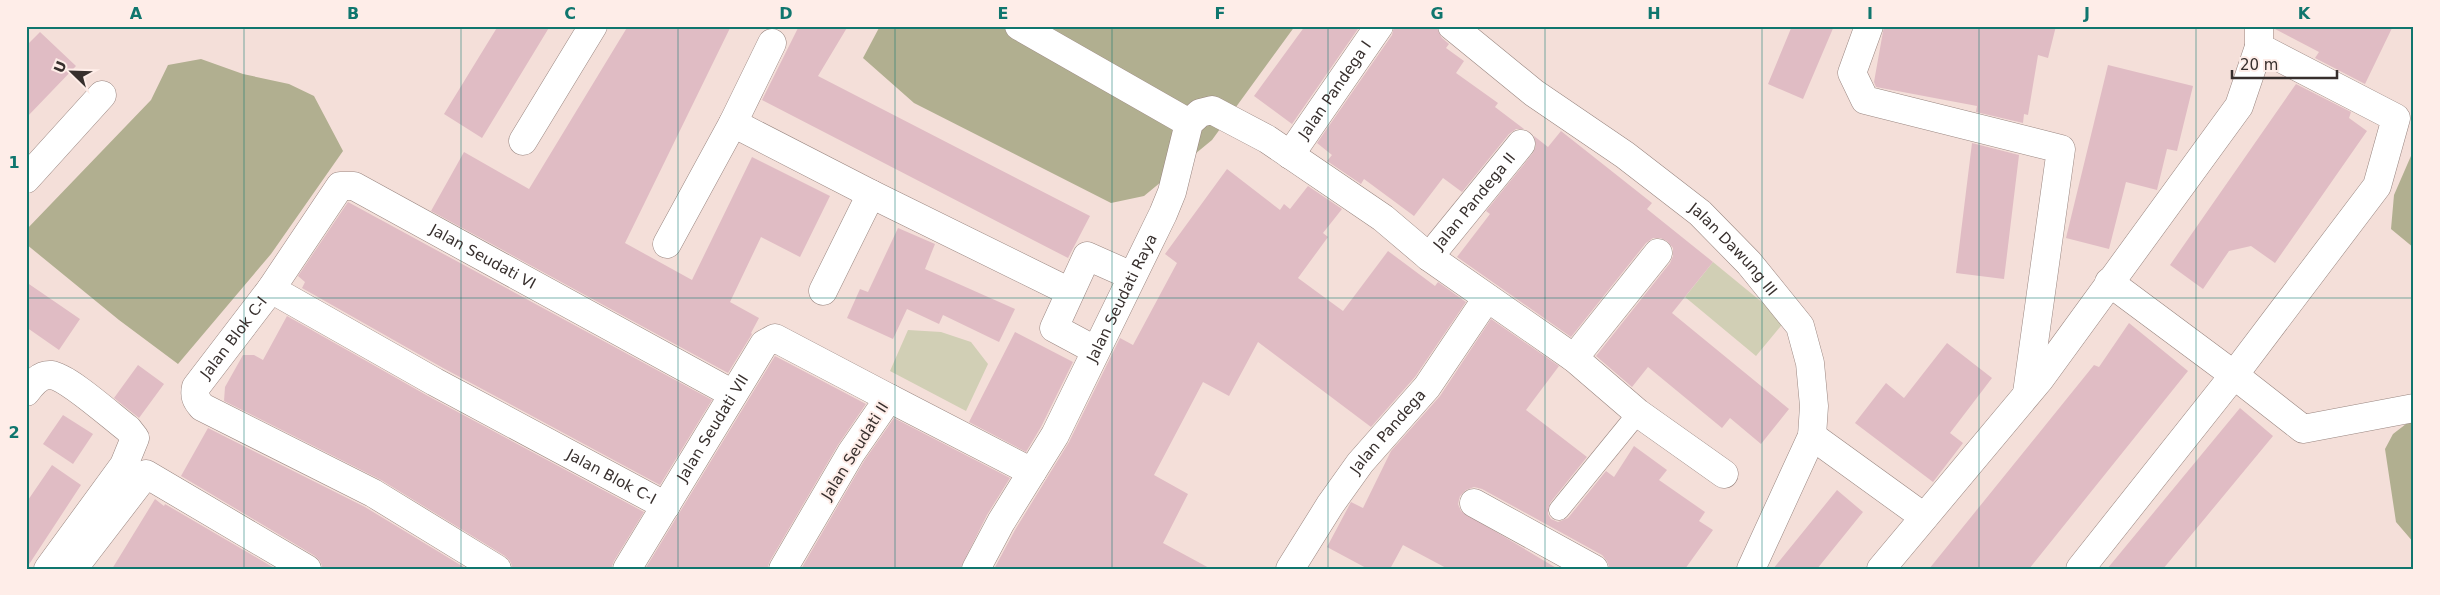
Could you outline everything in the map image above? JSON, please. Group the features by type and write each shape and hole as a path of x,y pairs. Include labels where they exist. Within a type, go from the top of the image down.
{"street":[{"path":"523,140 593,26"},
{"path":"1019,26 1189,123 1200,113 1212,110 1267,140 1383,218 1429,257 1574,358 1638,413 1724,474"},
{"name":"Jalan Pandega I","path":"1290,155 1379,26"},
{"name":"Jalan Dawung III","path":"1452,26 1534,93 1625,155 1700,213 1749,263 1800,326 1810,364 1814,406 1812,436 1752,569"},
{"path":"1869,26 1852,73 1865,100 2061,149 2027,395"},
{"path":"1881,569 2027,395 2239,106 2259,36 2396,118 2377,186 2234,375 2080,569"},
{"path":"667,244 733,123 772,43"},
{"path":"26,179 102,96"},
{"path":"733,123 871,194 1070,292"},
{"name":"Jalan Seudati Raya","path":"976,569 1054,435 1163,214 1172,192 1189,123"},
{"name":"Jalan Pandega II","path":"1429,257 1521,144"},
{"name":"Jalan Seudati VI","path":"272,289 340,186 354,186 733,394"},
{"path":"823,291 871,194"},
{"path":"1574,358 1658,253"},
{"path":"1095,350 1054,328 1086,256 1132,276"},
{"path":"2109,282 2303,429 2414,408"},
{"name":"Jalan Blok C-I","path":"497,569 373,493 202,407 197,401 194,394 196,388 272,289 435,382 666,506"},
{"name":"Jalan Pandega","path":"1290,569 1330,505 1360,463 1427,387 1487,298"},
{"name":"Jalan Seudati II","path":"768,341 775,338 780,340 889,398 850,453 783,569"},
{"name":"Jalan Seudati VII","path":"627,569 733,394 764,344 768,341"},
{"path":"26,392 34,381 50,375 65,380 128,429 135,438 124,465 48,569"},
{"path":"889,398 1032,472"},
{"path":"1812,436 1924,517"},
{"path":"73,569 146,474 307,569"},
{"path":"1474,503 1594,569"}],"lane":[{"path":"1559,510 1638,413"}],"shaded area":[{"path":"880,26 1295,26 1212,140 1144,196 1111,203 914,103 863,58"},
{"path":"201,59 243,74 289,84 314,96 343,151 271,254 178,364 119,320 26,244 26,230 151,100 168,65"},
{"path":"2414,149 2414,248 2391,229 2394,195"},
{"path":"1713,262 1785,321 1756,356 1685,297"},
{"path":"908,330 941,332 971,342 988,364 966,411 890,371"},
{"path":"2414,420 2414,543 2396,522 2385,449 2393,434"}],"building":[{"path":"498,26 550,26 482,138 444,114"},
{"path":"628,26 731,26 625,243 692,280 752,157 830,196 800,257 761,237 730,302 759,318 752,334 728,373 431,211 464,152 529,189"},
{"path":"799,26 848,26 818,76 1090,216 1068,258 762,100"},
{"path":"1305,26 1360,26 1292,124 1254,96"},
{"path":"1394,26 1437,28 1442,38 1449,44 1446,48 1464,61 1456,73 1498,103 1495,107 1524,129 1516,129 1509,134 1462,192 1443,178 1414,216 1364,179 1361,184 1327,161 1332,155 1317,143 1392,35"},
{"path":"1792,26 1834,26 1803,99 1768,84"},
{"path":"1884,26 2056,26 2048,58 2038,55 2028,115 2024,114 2023,123 1976,112 1977,106 1876,87 1874,82"},
{"path":"2275,26 2393,26 2365,84 2315,58 2319,52 2275,29"},
{"path":"40,32 76,66 26,118 26,46"},
{"path":"2108,65 2193,86 2177,151 2167,149 2157,190 2126,182 2109,249 2066,238"},
{"path":"2296,84 2351,112 2349,118 2367,131 2275,263 2251,246 2229,251 2203,289 2170,265"},
{"path":"1561,131 1652,203 1647,209 1713,262 1672,313 1789,409 1761,444 1730,418 1722,428 1648,367 1632,387 1596,356 1670,263 1673,256 1673,248 1667,241 1653,238 1646,243 1571,337 1457,257 1490,214 1486,211 1533,153 1536,146 1534,136 1548,147"},
{"path":"1972,143 2019,155 2004,279 1956,273"},
{"path":"1227,169 1280,210 1284,204 1290,209 1308,186 1342,209 1323,233 1328,237 1298,278 1343,311 1388,251 1435,286 1438,282 1466,302 1415,377 1371,427 1258,342 1229,396 1203,382 1154,475 1188,494 1163,543 1211,569 994,569 1015,530 1069,442 1120,338 1133,345 1177,263 1165,254"},
{"path":"348,202 712,400 660,485 443,368 302,288 305,282 298,276"},
{"path":"898,228 935,244 925,269 1015,309 999,342 943,315 939,324 907,309 893,339 847,318 860,289 868,292"},
{"path":"26,282 80,319 59,350 26,327"},
{"path":"287,316 428,396 644,512 611,569 513,569 510,561 505,556 381,480 224,401 225,387 243,355 254,355 263,360"},
{"path":"1491,319 1559,366 1526,410 1587,457 1550,503 1548,514 1551,519 1558,522 1568,518 1606,471 1614,477 1634,446 1667,470 1659,480 1705,512 1699,521 1713,530 1685,569 1610,569 1602,555 1482,489 1474,487 1466,490 1460,496 1458,504 1461,511 1558,569 1448,569 1403,545 1390,569 1368,569 1327,547 1351,502 1363,508 1391,451 1440,396"},
{"path":"2129,323 2188,371 2029,569 1929,569 2094,365 2099,367"},
{"path":"1015,332 1073,362 1041,427 1026,452 969,422"},
{"path":"1947,343 1992,378 1950,433 1963,443 1933,482 1855,423 1886,383 1904,398"},
{"path":"775,356 866,404 838,445 767,569 645,569"},
{"path":"138,365 164,384 139,418 114,398"},
{"path":"2240,408 2273,436 2163,569 2107,569"},
{"path":"63,415 93,434 73,464 43,444"},
{"path":"894,418 1010,478 987,515 960,569 801,569 864,461"},
{"path":"208,428 365,507 467,569 323,569 320,561 315,556 181,476"},
{"path":"52,465 81,485 26,569 26,503"},
{"path":"1837,490 1863,512 1817,569 1773,569"},
{"path":"155,499 164,506 165,504 276,569 112,569"}]}
